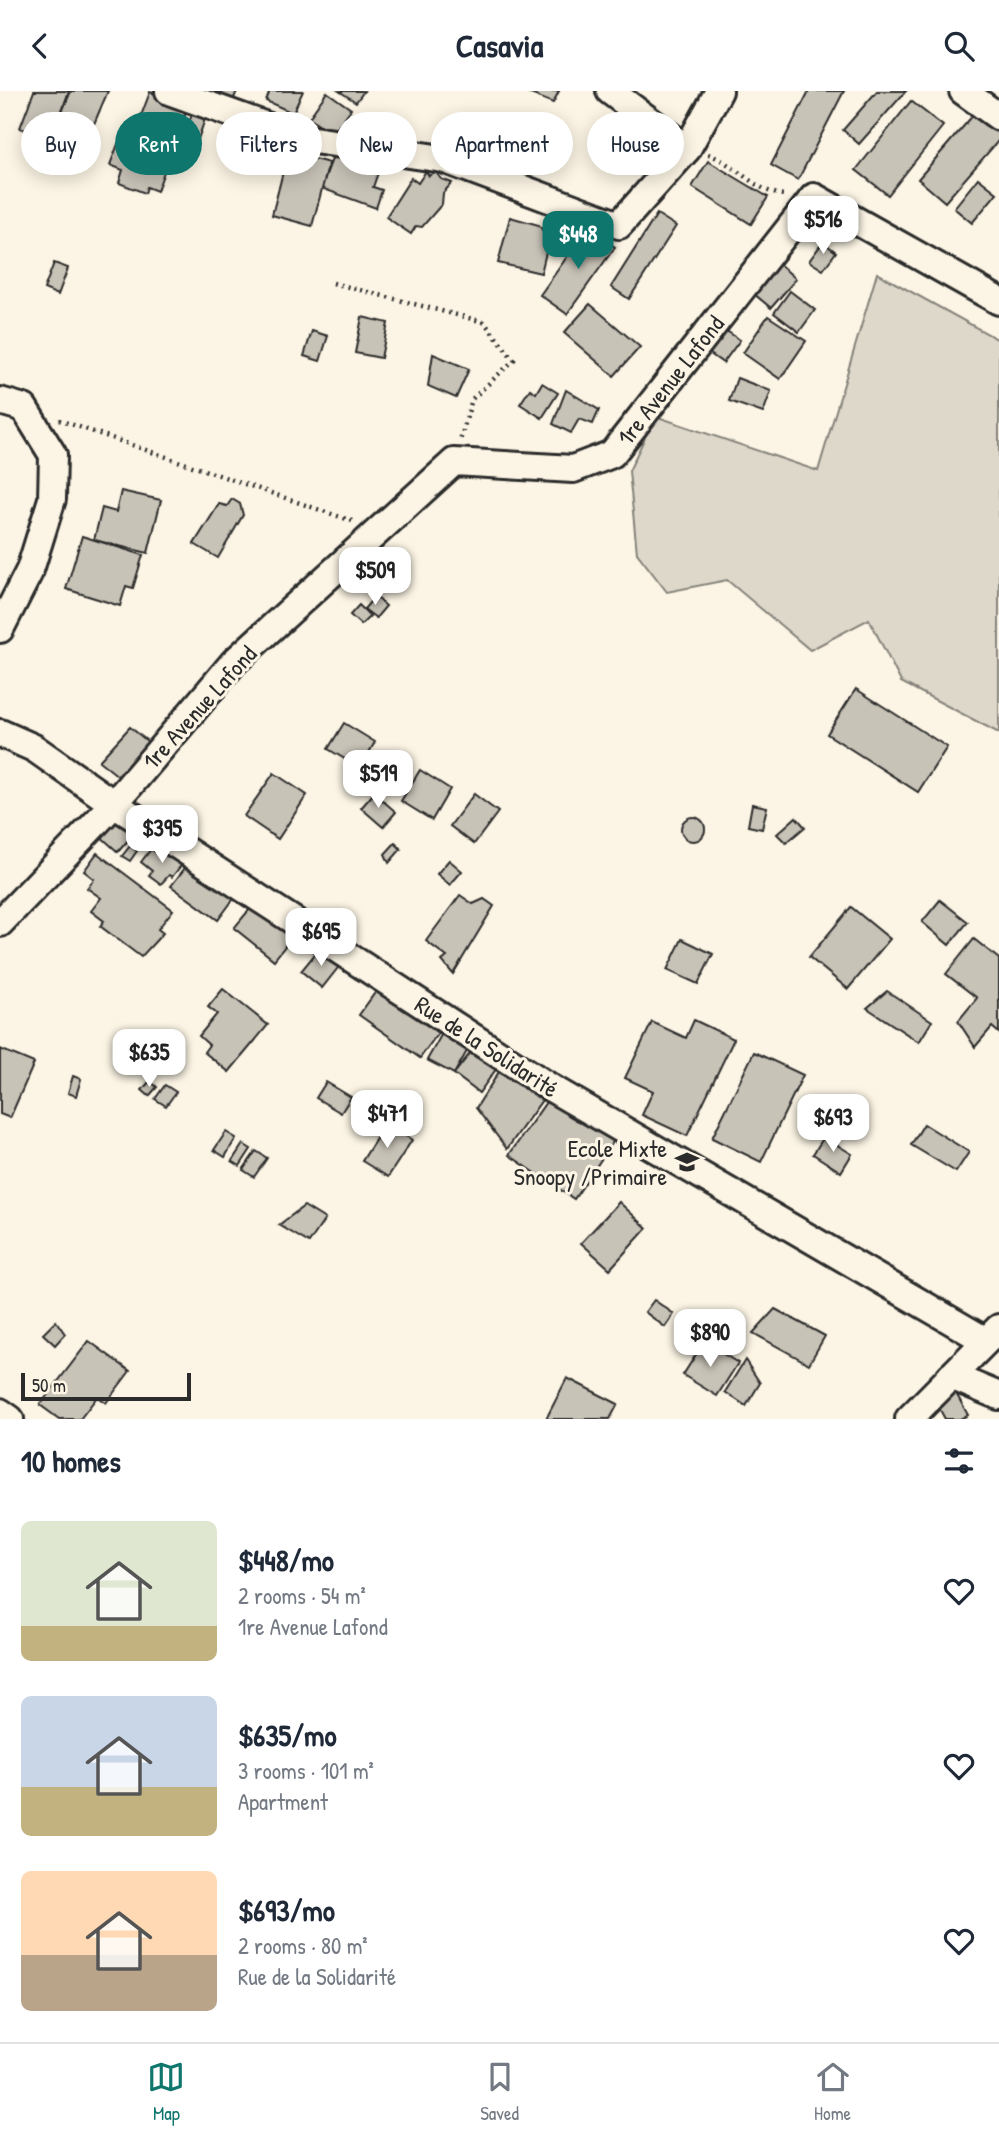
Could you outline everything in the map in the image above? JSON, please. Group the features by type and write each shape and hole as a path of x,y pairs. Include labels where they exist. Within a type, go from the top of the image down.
{"street":[{"path":"169,91 299,138 443,159 619,225 687,149 719,91"},
{"path":"610,91 687,149"},
{"path":"963,91 999,117"},
{"path":"814,197 999,301"},
{"name":"1re Avenue Lafond","path":"0,922 114,804 234,662 454,462 573,469 612,454 814,197"},
{"path":"0,629 30,570 52,499 52,455 12,405"},
{"name":"Rue de la Solidarité","path":"0,733 34,748 114,804 551,1088 992,1334"},
{"path":"909,1419 992,1334"},
{"path":"951,1375 999,1396"},
{"path":"0,1412 9,1419"}],"path":[{"path":"687,149 712,155 771,194 814,197"},
{"path":"333,283 484,322 514,360 472,399 454,462"},
{"path":"12,405 379,530"}],"shaded area":[{"path":"877,273 999,340 999,733 901,682 869,619 810,650 727,580 667,592 637,553 629,471 655,416 818,471"}],"building":[{"path":"34,91 69,91 61,112 26,112"},
{"path":"71,91 108,91 99,112 62,112"},
{"path":"188,91 237,91 230,108"},
{"path":"270,91 303,91 293,112 266,101"},
{"path":"339,91 364,91 356,102"},
{"path":"559,91 553,103 528,93"},
{"path":"809,91 844,91 798,180 771,165"},
{"path":"877,91 906,91 859,144 843,130"},
{"path":"150,92 188,106 186,112 142,112"},
{"path":"327,92 351,109 349,112 336,112 336,130 332,135 322,128 322,112 313,112"},
{"path":"911,101 943,126 888,195 856,170"},
{"path":"975,113 999,134 999,140 945,202 918,179"},
{"path":"335,151 336,175 377,175 373,187 382,190 376,208 321,188"},
{"path":"115,152 115,167 110,165"},
{"path":"322,161 329,163 312,226 272,215 282,175 322,175"},
{"path":"708,161 768,197 751,224 692,187"},
{"path":"426,171 429,176 438,175 452,183 443,193 442,204 422,227 416,226 411,234 386,217 411,178 418,183"},
{"path":"121,175 163,175 157,191 147,187 145,193 119,183"},
{"path":"978,178 997,193 972,223 954,208"},
{"path":"657,214 676,226 629,299 611,287"},
{"path":"510,217 539,225 549,240 541,273 498,263"},
{"path":"588,227 615,247 567,314 540,295"},
{"path":"823,242 836,252 823,270 809,261"},
{"path":"54,263 68,268 58,295 44,289"},
{"path":"778,263 796,279 771,308 753,293"},
{"path":"790,291 815,310 799,332 774,313"},
{"path":"590,304 640,347 614,376 564,333"},
{"path":"768,316 806,341 780,379 743,353"},
{"path":"362,317 388,323 381,358 355,353"},
{"path":"722,328 740,340 723,363 706,351"},
{"path":"312,331 328,336 320,361 304,356"},
{"path":"433,354 469,369 456,398 428,386"},
{"path":"737,378 771,391 763,413 729,401"},
{"path":"542,383 558,393 542,418 520,404 530,389 536,393"},
{"path":"566,390 599,410 593,424 579,419 571,433 553,424"},
{"path":"121,491 161,500 148,553 94,540 102,508 116,512"},
{"path":"232,499 240,504 243,515 218,558 194,544 219,504 227,506"},
{"path":"82,536 143,555 133,588 126,586 120,606 66,589"},
{"path":"375,596 386,606 376,618 364,609"},
{"path":"359,605 370,616 361,625 350,615"},
{"path":"856,689 947,747 918,792 827,734"},
{"path":"344,723 375,742 360,768 328,749"},
{"path":"130,727 169,759 138,792 99,761"},
{"path":"384,754 404,764 392,788 367,775"},
{"path":"420,770 450,789 432,820 401,801"},
{"path":"274,773 307,795 278,839 244,816"},
{"path":"374,793 396,812 383,827 361,808"},
{"path":"474,794 498,812 474,844 450,826"},
{"path":"752,804 767,807 762,829 748,826"},
{"path":"116,816 135,832 118,852 100,836"},
{"path":"693,817 702,820 705,829 702,838 693,841 684,838 681,829 684,820"},
{"path":"796,817 805,827 786,843 777,834"},
{"path":"395,843 401,849 389,863 385,854"},
{"path":"130,846 137,851 130,861 122,856"},
{"path":"151,849 162,857 168,850 183,863 172,877 169,875 161,884 149,875 152,871 141,862"},
{"path":"97,853 173,910 158,929 163,933 141,957 100,926 104,921 91,911 101,898 87,888 94,879 84,871"},
{"path":"192,859 238,893 218,920 171,886"},
{"path":"449,860 462,871 450,885 437,874"},
{"path":"460,895 473,904 484,899 494,906 453,974 442,961 447,957 426,941"},
{"path":"940,900 968,922 949,945 922,922"},
{"path":"254,904 293,936 274,960 234,928"},
{"path":"851,907 890,939 848,989 809,957"},
{"path":"682,939 713,954 698,984 667,970"},
{"path":"974,939 999,959 999,1033 992,1027 975,1047 958,1021 977,998 946,974"},
{"path":"320,948 341,964 322,988 301,971"},
{"path":"223,989 268,1025 229,1072 204,1052 209,1045 199,1036 217,1014 208,1007"},
{"path":"377,990 438,1033 420,1058 359,1015"},
{"path":"887,991 932,1021 919,1042 867,1008"},
{"path":"694,1020 734,1039 687,1136 642,1115 653,1091 625,1078 652,1022 686,1038"},
{"path":"444,1030 471,1044 454,1074 427,1060"},
{"path":"475,1047 499,1065 479,1093 454,1074"},
{"path":"0,1049 34,1063 10,1118 0,1114"},
{"path":"754,1052 803,1075 761,1162 712,1138"},
{"path":"504,1064 547,1093 507,1149 476,1108"},
{"path":"73,1076 81,1079 76,1096 68,1093"},
{"path":"150,1081 157,1087 149,1096 142,1090"},
{"path":"326,1082 351,1097 341,1113 316,1098"},
{"path":"165,1085 176,1092 166,1106 155,1099"},
{"path":"551,1095 615,1139 574,1199 509,1155"},
{"path":"386,1123 412,1140 388,1177 362,1161"},
{"path":"924,1124 969,1152 956,1172 911,1145"},
{"path":"226,1132 236,1138 225,1157 214,1150"},
{"path":"824,1137 852,1154 841,1172 813,1154"},
{"path":"243,1144 251,1149 240,1166 232,1161"},
{"path":"256,1151 267,1158 254,1177 243,1170"},
{"path":"619,1202 647,1228 610,1269 581,1243"},
{"path":"304,1206 325,1219 309,1243 279,1225"},
{"path":"654,1300 674,1314 665,1327 645,1312"},
{"path":"775,1309 825,1336 809,1364 753,1333"},
{"path":"56,1321 65,1334 55,1345 43,1334"},
{"path":"89,1341 130,1371 106,1403 97,1397 80,1419 59,1419 40,1405"},
{"path":"704,1342 738,1363 717,1396 683,1375"},
{"path":"745,1360 760,1383 746,1406 725,1392"},
{"path":"567,1378 618,1404 610,1419 546,1419"},
{"path":"952,1386 968,1415 960,1419 945,1419 933,1397"}],"place":[{"name":"Ecole Mixte Snoopy /Primaire","path":"687,1162"}]}
